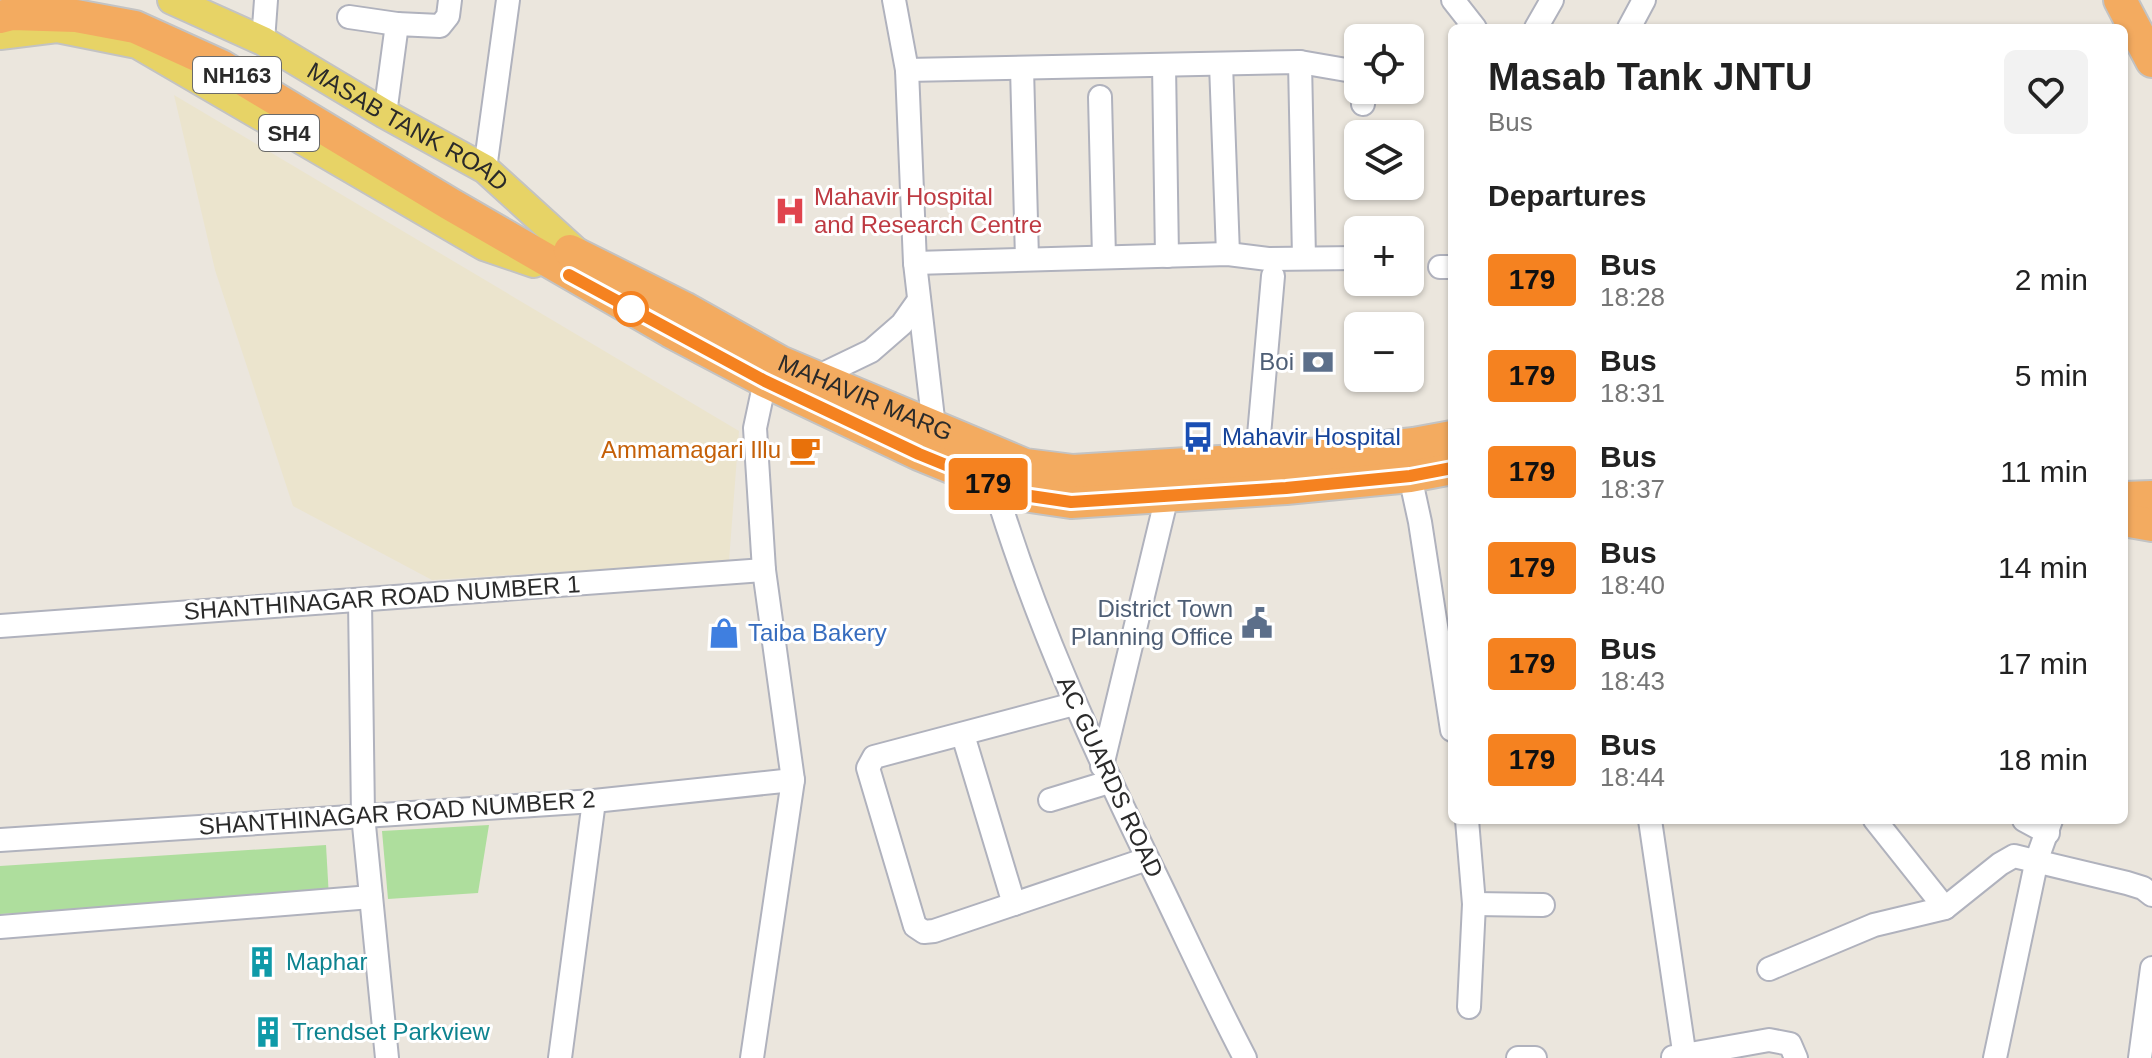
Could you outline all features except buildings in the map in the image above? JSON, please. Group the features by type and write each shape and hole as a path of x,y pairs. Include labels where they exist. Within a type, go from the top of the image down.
{"highway":[{"name":"NH163","path":"102,0 144,10 229,45 456,198"},
{"path":"2120,0 2152,61"},
{"name":"NH163","path":"0,17 12,14 76,16 135,27 221,66 576,266"},
{"name":"MAHAVIR MARG","path":"576,266 684,308 780,362 1025,465 1073,471 1257,458 1410,476 1448,469"},
{"name":"MAHAVIR MARG","path":"576,266 765,381 995,487 1017,494 1071,502 1167,496 1352,467 1448,438"},
{"path":"2130,519 2152,497"}],"main road":[{"name":"MASAB TANK ROAD","path":"172,0 263,41 485,169 576,266"},
{"name":"SH4","path":"0,35 57,28 137,44 484,246 576,266"}],"street":[{"path":"263,41 266,0"},
{"path":"349,17 440,26 448,16 450,0"},
{"path":"485,169 508,0"},
{"path":"894,0 907,70 915,263 934,427"},
{"path":"1453,0 1472,24"},
{"path":"1538,24 1552,0"},
{"path":"1631,24 1644,0"},
{"path":"385,114 397,24"},
{"path":"907,70 1300,62 1344,70"},
{"path":"1300,62 1304,258"},
{"path":"1221,64 1228,254"},
{"path":"1164,65 1167,256"},
{"path":"1022,68 1027,259"},
{"path":"1100,97 1104,257"},
{"path":"915,263 1228,254 1268,259 1344,258"},
{"path":"1257,458 1273,276"},
{"path":"817,377 871,351 902,324 919,300"},
{"path":"765,381 755,428 764,570 793,780 753,1048 769,1058"},
{"path":"1410,476 1420,522 1448,708"},
{"name":"AC GUARDS ROAD","path":"995,487 1074,704 1203,978 1245,1058"},
{"path":"1050,800 1106,774 1167,496"},
{"name":"SHANTHINAGAR ROAD NUMBER 1","path":"0,626 764,570"},
{"path":"360,601 363,815 387,1058"},
{"path":"1074,704 874,757 869,763 915,926 924,932 934,931 1147,859"},
{"path":"963,735 1014,904"},
{"name":"SHANTHINAGAR ROAD NUMBER 2","path":"0,840 594,801 793,780"},
{"path":"560,1058 594,801"},
{"path":"1467,824 1474,904 1469,1007"},
{"path":"1651,824 1680,1057 1769,1040 1790,1044 1796,1058"},
{"path":"1878,824 1945,908"},
{"path":"1995,1058 2037,859 2049,827"},
{"path":"1769,969 1874,925 1945,908 2014,856 2037,859 2135,885 2152,895"},
{"path":"0,927 371,897"},
{"path":"1474,904 1543,905"},
{"path":"2140,1058 2152,968"},
{"path":"1518,1058 1535,1058"}],"shaded area":[{"path":"174,95 739,431 729,561 432,580 293,506 215,270"}],"green space":[{"path":"489,825 478,893 388,899 382,831"},
{"path":"326,845 329,898 0,914 0,866"}],"bus line":[{"name":"179","path":"569,275 765,381 919,454 1017,494 1071,502 1286,488 1410,476 1448,469"}],"place":[{"name":"Mahavir Hospital and Research Centre","path":"790,211"},
{"name":"Boi","path":"1318,362"},
{"name":"Mahavir Hospital","path":"1198,437"},
{"name":"Ammamagari Illu","path":"805,450"},
{"name":"District Town Planning Office","path":"1257,623"},
{"name":"Taiba Bakery","path":"724,633"},
{"name":"Maphar","path":"262,962"},
{"name":"Trendset Parkview","path":"268,1032"}]}
